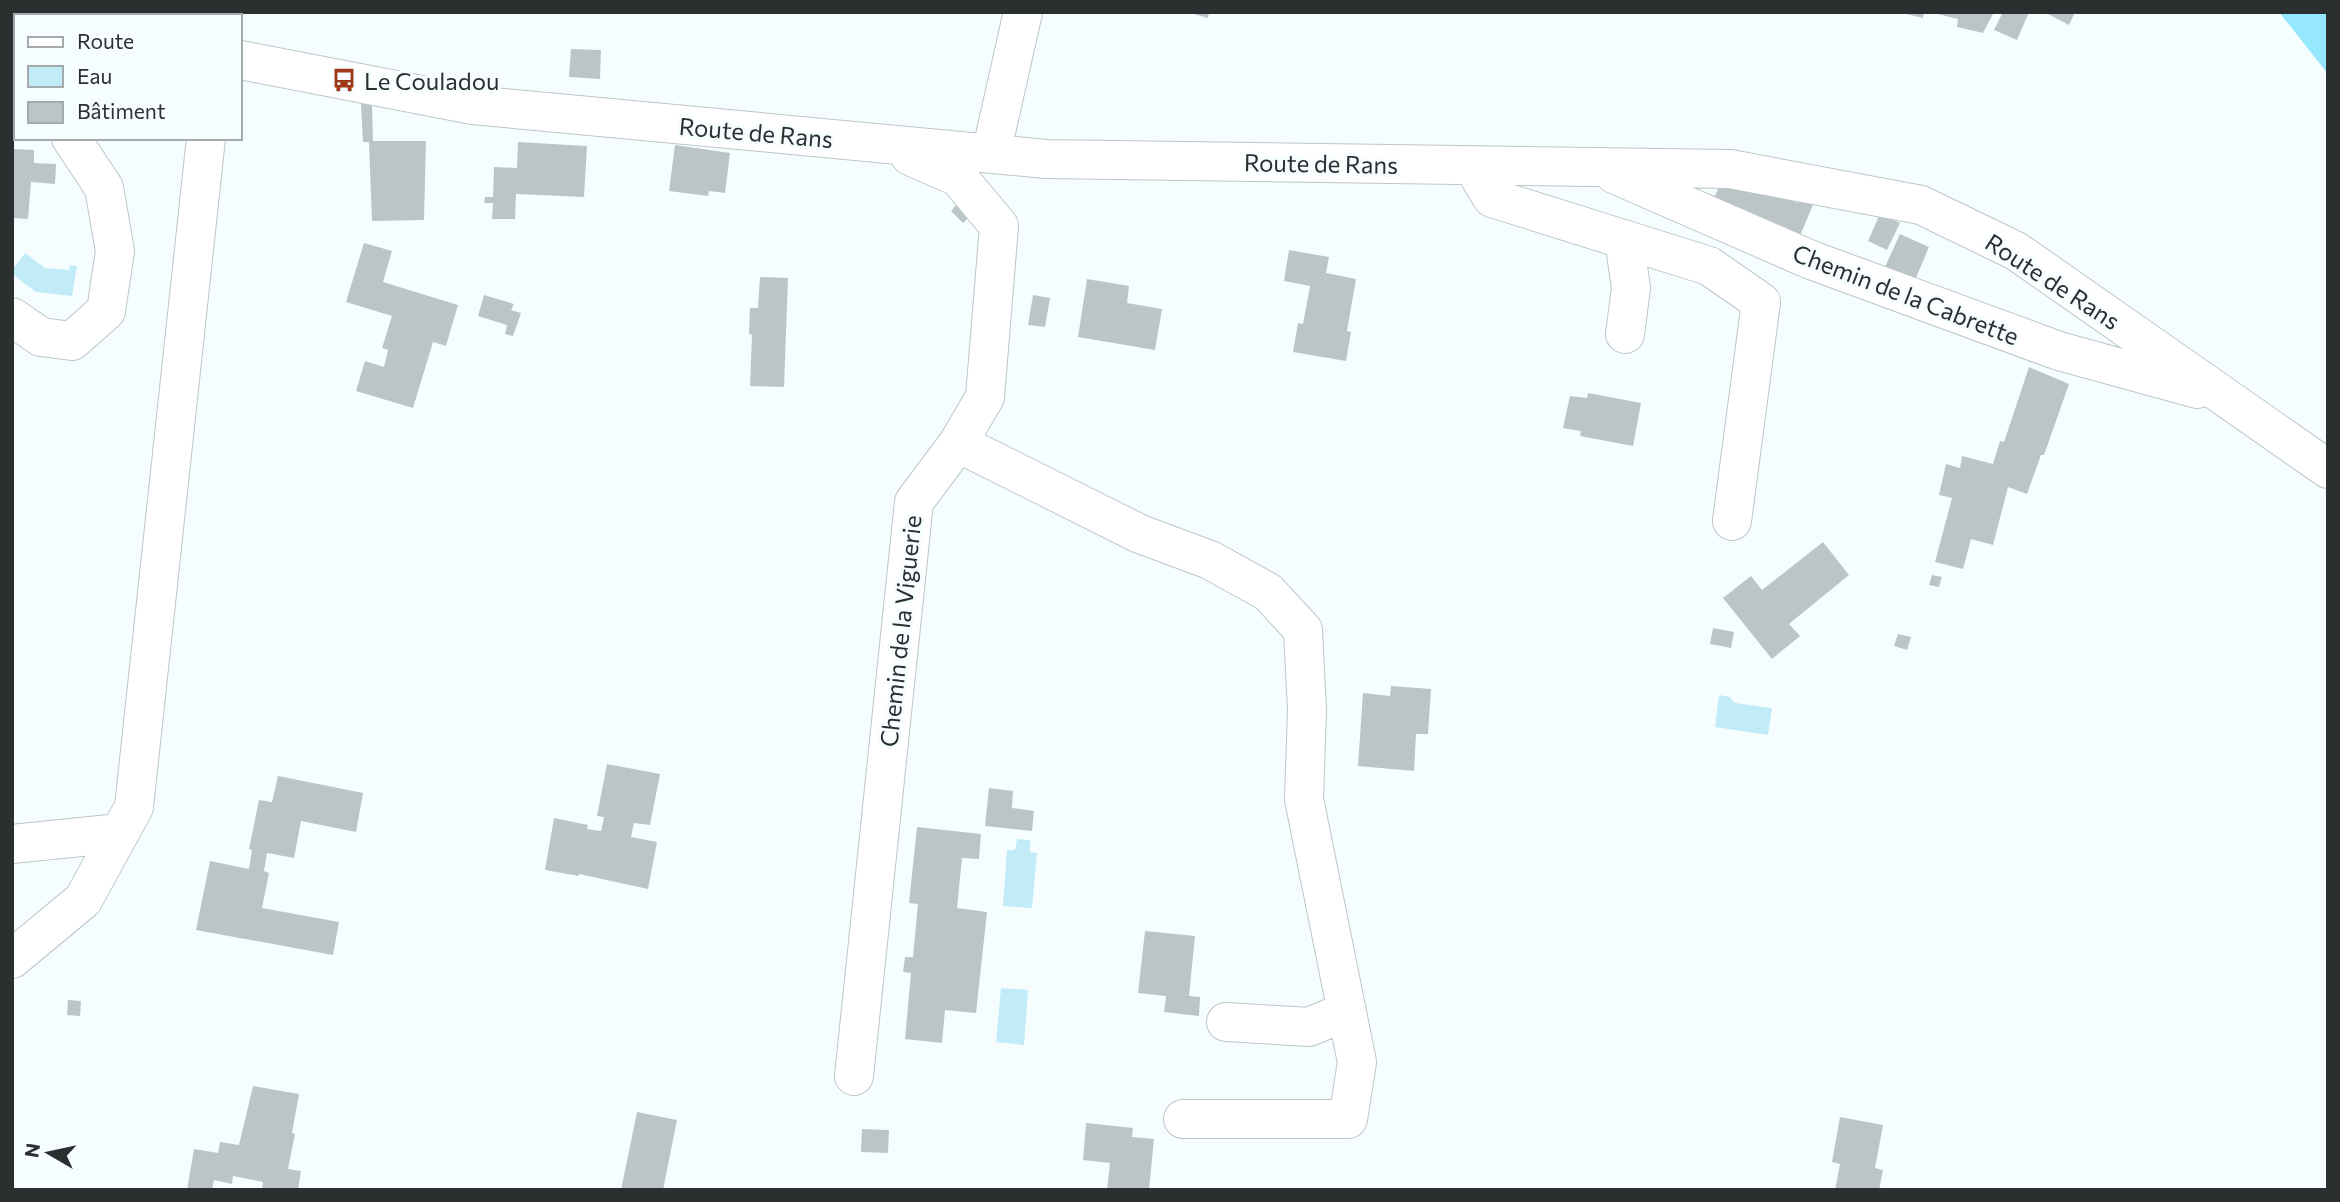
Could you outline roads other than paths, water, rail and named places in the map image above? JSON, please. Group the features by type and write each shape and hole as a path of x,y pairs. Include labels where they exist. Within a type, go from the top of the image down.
{"street":[{"path":"991,154 1023,12"},
{"name":"Route de Rans","path":"242,60 474,105 1046,159 1730,169 1921,205 2016,251 2328,469"},
{"path":"12,317 41,337 72,341 106,311 116,251 104,188 72,140"},
{"path":"12,959 83,900 134,807 206,140"},
{"name":"Chemin de la Viguerie","path":"854,1076 914,502 958,443 985,397 999,226 958,177 884,144"},
{"path":"1472,165 1492,198 1709,266 1761,302 1732,521"},
{"name":"Chemin de la Cabrette","path":"1599,167 1811,260 2033,342 2222,395"},
{"path":"1624,239 1631,288 1625,334"},
{"path":"958,443 1140,534 1210,560 1268,592 1303,630 1307,710 1304,799 1357,1062 1348,1119 1183,1119"},
{"path":"12,844 120,833"},
{"path":"1226,1023 1310,1027 1347,1012"}],"water":[{"path":"25,253 45,268 69,270 70,265 77,266 72,296 36,292 12,274 12,270"},
{"path":"1719,695 1730,697 1735,703 1772,708 1768,735 1715,727"},
{"path":"1017,839 1030,840 1030,852 1037,853 1032,908 1003,906 1007,850 1015,850"},
{"path":"1001,988 1028,990 1024,1045 996,1042"}],"place":[{"name":"Le Couladou","path":"344,80"}]}
